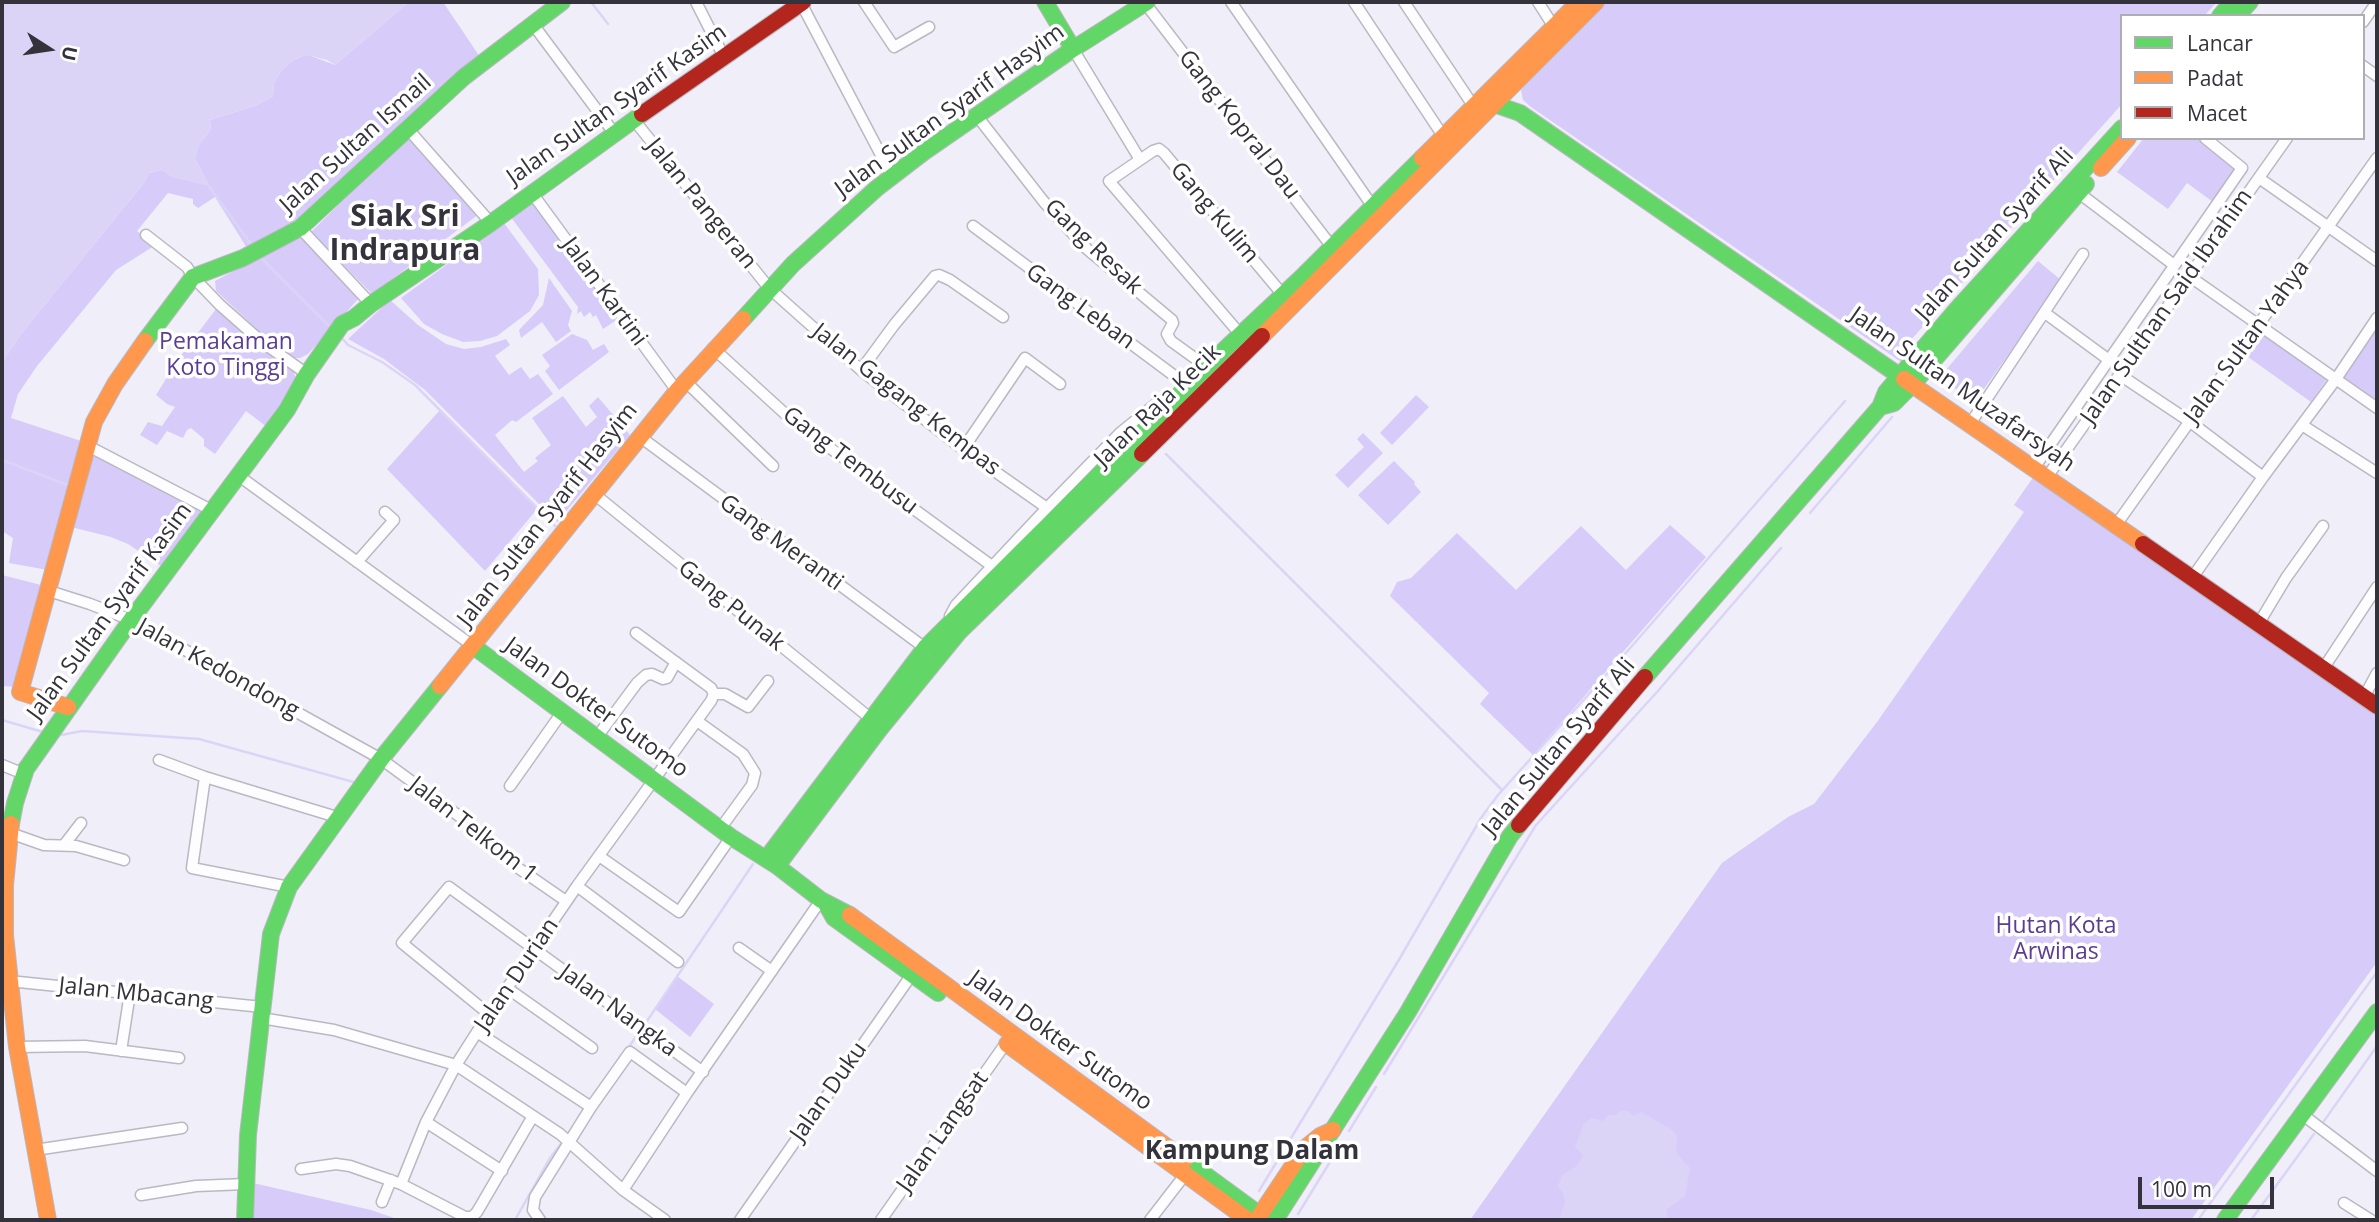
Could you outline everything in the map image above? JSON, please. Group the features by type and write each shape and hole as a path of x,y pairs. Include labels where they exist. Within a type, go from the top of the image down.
{"street":[{"name":"Jalan Sultan Ismail","path":"194,278 260,250 300,228 464,77 562,2"},
{"path":"696,2 724,57"},
{"path":"802,2 892,176"},
{"name":"Jalan Sultan Syarif Kasim","path":"48,1220 17,1047 9,981 5,885 15,803 24,774 68,707 287,410 307,374 342,324 491,223 614,133 802,2"},
{"path":"864,2 894,47 929,27"},
{"path":"1045,2 1139,158 1109,181 1240,334"},
{"name":"Jalan Sultan Syarif Hasyim","path":"245,1220 248,1135 268,944 289,887 381,759 639,436 713,348 769,288 823,235 892,176 1073,49 1146,2"},
{"name":"Gang Kopral Dau","path":"1146,2 1332,247"},
{"path":"1231,2 1373,207"},
{"path":"1354,2 1443,136"},
{"path":"1404,2 1474,107"},
{"path":"1538,2 1554,27"},
{"name":"Jalan Raja Kecik","path":"772,862 840,772 941,651 954,628 1207,367 1554,27 1578,9 1596,2"},
{"path":"2365,19 2376,2"},
{"name":"Jalan Raja Kecik","path":"840,772 870,718 925,648 954,628 1352,249 1511,86 1578,9"},
{"path":"532,23 614,133"},
{"path":"1511,86 1520,113"},
{"name":"Jalan Sultan Muzafarsyah","path":"1494,104 1520,113 2371,701"},
{"name":"Gang Resak","path":"976,116 1044,202 1087,249 1172,320 1167,334 1171,341 1207,367"},
{"name":"Jalan Pangeran","path":"634,120 769,288"},
{"path":"407,128 491,223"},
{"name":"Jalan Sultan Syarif Ali","path":"1262,1219 1292,1164 1304,1149 1320,1136 1335,1129 1408,1013 1510,836 1535,804 1880,407 1894,403 1907,379 1956,309 2120,130"},
{"name":"Jalan Sultan Syarif Ali","path":"1907,379 2126,140"},
{"path":"2041,472 2109,360 2242,168 2207,140"},
{"name":"Jalan Sulthan Said Ibrahim","path":"2041,472 2120,375 2286,140"},
{"name":"Gang Kulim","path":"1139,158 1159,149 1164,152 1283,295"},
{"name":"Jalan Sultan Yahya","path":"2116,525 2377,158"},
{"path":"2259,178 2377,261"},
{"name":"Jalan Kartini","path":"532,193 681,386 773,466"},
{"path":"2079,193 2174,265"},
{"name":"Gang Leban","path":"973,226 1183,392"},
{"path":"300,228 371,304"},
{"path":"146,235 187,267 194,278 262,342 307,374"},
{"path":"1970,424 2083,254"},
{"path":"861,370 935,276 944,276 1003,317"},
{"path":"2189,276 2377,408"},
{"path":"68,707 20,692 94,422 114,384 194,278"},
{"name":"Jalan Gagang Kempas","path":"769,288 861,370 963,449 1047,508"},
{"path":"2045,313 2109,360"},
{"path":"2192,578 2377,318"},
{"name":"Gang Tembusu","path":"713,348 793,421 992,566"},
{"path":"963,449 1025,358 1060,384"},
{"path":"2120,375 2189,421 2263,477"},
{"path":"954,628 949,619 956,605 1047,508 1120,433 1150,408 1183,392"},
{"path":"2302,425 2377,473"},
{"name":"Gang Meranti","path":"639,436 925,648"},
{"path":"88,446 213,512"},
{"name":"Jalan Dokter Sutomo","path":"239,476 726,833 772,862 823,901 834,918 971,1005 1262,1219"},
{"name":"Gang Punak","path":"593,493 870,718"},
{"path":"357,562 394,520 385,512"},
{"path":"2259,623 2286,578 2323,526"},
{"path":"2323,669 2377,587"},
{"name":"Jalan Kedondong","path":"49,591 131,620 381,759"},
{"path":"636,633 711,688 714,694 725,694 748,707 768,681"},
{"path":"597,737 637,683 646,675 652,674 667,678 676,662"},
{"path":"2371,701 2377,673"},
{"name":"Jalan Durian","path":"383,1202 456,1065 477,1032 566,901 714,694"},
{"path":"510,786 563,711"},
{"path":"599,856 679,912 726,833 752,785 755,773 743,754 697,721"},
{"name":"Jalan Telkom 1","path":"381,759 474,827 508,862 566,901"},
{"path":"159,760 340,818"},
{"path":"2,765 24,774"},
{"path":"205,776 192,868 289,887"},
{"path":"64,845 81,823"},
{"path":"10,833 44,845 76,846 124,860"},
{"path":"577,886 678,962"},
{"name":"Jalan Nangka","path":"490,1015 402,943 449,887 703,1072"},
{"path":"623,1190 687,1093 823,901"},
{"path":"739,948 772,971"},
{"name":"Jalan Dokter Sutomo","path":"916,970 1006,1043 1184,1176 1262,1219"},
{"name":"Jalan Duku","path":"740,1220 916,970"},
{"name":"Jalan Mbacang","path":"9,981 130,993 262,1013 334,1030 456,1065 564,1138 623,1190 665,1220"},
{"path":"508,988 592,1048"},
{"path":"121,1051 130,993"},
{"path":"2225,1220 2377,1012"},
{"path":"477,1032 591,1107"},
{"name":"Jalan Langsat","path":"881,1220 1006,1043"},
{"path":"17,1047 85,1046 179,1058"},
{"path":"540,1220 533,1210 535,1197 564,1138 591,1107 629,1052 687,1093"},
{"path":"2303,1115 2377,1171"},
{"path":"301,1169 335,1164 350,1166 396,1182 469,1217 477,1212 534,1116"},
{"path":"426,1122 502,1171"},
{"path":"35,1150 182,1128"},
{"path":"1150,1220 1184,1176"},
{"path":"141,1195 196,1186 246,1184"},
{"path":"2344,1203 2369,1220"}],"green space":[{"path":"409,2 443,2 480,57 309,210 272,237 247,248 215,197 198,208 193,204 193,199 168,193 137,231 154,246 116,270 37,366 18,394 11,418 81,441 48,570 9,563 13,538 2,531 2,363 21,334 144,183 149,173 162,170 173,177 209,185 195,159 198,146 211,129 210,120 257,105 273,96 274,83 281,71 303,56 311,56 335,65"},
{"path":"1606,2 2217,2 2206,14 2120,14 2120,106 1910,341 1912,353 1904,364 1531,107 1523,100 1521,90"},
{"path":"408,136 479,214 372,294 311,232"},
{"path":"2142,140 2202,140 2237,168 2213,202 2187,183 2168,209 2117,172"},
{"path":"531,203 618,319 603,329 596,315 593,317 590,312 584,317 581,311 577,314 578,307 510,216"},
{"path":"504,223 538,269 539,295 530,311 497,336 480,341 463,342 424,324 401,298"},
{"path":"302,235 360,297 308,354 293,358 269,340 216,291 215,281"},
{"path":"2038,261 2061,280 1974,403 1940,377"},
{"path":"549,278 572,311 568,325 571,331 556,342 542,322 521,338 519,330 543,305"},
{"path":"390,300 418,325 446,344 464,349 506,339 510,345 495,356 509,375 521,367 530,379 538,374 553,394 516,422 512,420 495,435 524,472 538,461 535,458 551,445 532,418 563,396 586,427 597,417 589,406 598,397 630,435 557,522 425,390 384,359 348,339"},
{"name":"Pemakaman Koto Tinggi","path":"216,309 294,372 297,384 267,427 246,411 215,454 204,446 204,439 191,428 183,438 167,431 157,445 140,435 148,422 162,426 175,407 156,395 179,358"},
{"path":"2377,328 2377,401 2343,379"},
{"path":"2261,331 2327,379 2311,402 2244,354"},
{"path":"572,334 587,340 593,350 604,344 609,352 559,390 545,371 550,366 542,355"},
{"path":"1416,395 1429,407 1392,445 1380,433"},
{"path":"440,410 538,508 485,571 387,469"},
{"path":"1363,433 1383,453 1348,488 1335,475 1364,447 1357,439"},
{"path":"90,456 103,458 203,513 164,568 128,544 71,527"},
{"path":"1394,461 1421,492 1388,525 1358,495"},
{"name":"Hutan Kota Arwinas","path":"2034,476 2377,713 2377,962 2191,1220 1470,1220 1722,863 1788,817 1814,804 1877,722 2024,512 2014,505"},
{"path":"1670,525 1706,557 1533,755 1480,704 1489,693 1390,596 1397,582 1411,578 1457,533 1516,590 1581,526 1626,570"},
{"path":"2,575 45,586 19,687 2,686"},
{"path":"677,976 714,1004 690,1037 655,1009"},
{"path":"253,1183 371,1210 400,1220 251,1220"}],"shaded area":[{"path":"2,2 409,2 335,65 327,60 303,56 281,71 274,83 273,96 257,105 210,120 211,129 198,146 195,159 208,186 173,177 162,170 149,173 144,183 22,333 2,363"},
{"path":"1628,1111 1634,1116 1641,1112 1672,1130 1677,1136 1678,1155 1690,1168 1685,1196 1666,1210 1668,1220 1559,1220 1565,1202 1558,1186 1562,1175 1577,1166 1583,1155 1575,1147 1584,1123 1592,1118 1603,1121 1608,1115"}],"waterway":[{"path":"591,2 608,24"},
{"path":"208,185 253,247"},
{"path":"259,256 331,328"},
{"path":"341,337 348,345 382,362 415,385 555,526"},
{"path":"1259,1191 1481,818 1498,795 1845,401"},
{"path":"1810,513 1892,417"},
{"path":"1166,454 1502,790"},
{"path":"2,460 70,486"},
{"path":"1384,1074 1536,825 1657,692 1781,548"},
{"path":"2,720 43,732"},
{"path":"56,736 82,731 199,739 357,783"},
{"path":"645,1024 753,864"},
{"path":"2198,1220 2377,972"},
{"path":"627,1050 641,1029"},
{"path":"2324,1121 2377,1046"},
{"path":"1349,1131 1376,1087"},
{"path":"2251,1220 2314,1134"},
{"path":"515,1220 550,1158 563,1141"},
{"path":"1298,1214 1341,1144"}],"traffic: fast":[{"path":"145,341 193,277 243,258 300,228 464,77 562,2"},
{"path":"1045,2 1073,49"},
{"path":"743,319 793,264 877,188 924,152 1073,49 1147,2"},
{"path":"2222,14 2232,2"},
{"path":"2239,14 2250,2"},
{"path":"1494,104 1520,113 1904,379"},
{"path":"11,824 26,769 131,620 287,410 307,374 342,324 491,223 642,114"},
{"path":"1645,677 1880,407 1886,392 1957,309 2120,130"},
{"path":"766,859 925,648 1224,350 1422,158"},
{"path":"1880,407 1894,403 1913,384 2086,184"},
{"path":"777,866 879,730 959,632 1142,454"},
{"path":"473,646 731,837 777,866 821,900 850,915"},
{"path":"245,1220 248,1135 271,934 289,887 381,759 440,686"},
{"path":"1275,1220 1408,1012 1510,836 1519,825"},
{"path":"825,902 834,918 938,993"},
{"path":"2225,1220 2377,1012"},
{"path":"1185,1160 1267,1220"}],"traffic: slow":[{"path":"1422,158 1579,2"},
{"path":"1262,336 1596,2"},
{"path":"2101,168 2126,140"},
{"path":"440,686 677,391 743,319"},
{"path":"68,707 20,692 94,422 115,384 145,341"},
{"path":"1904,379 2143,544"},
{"path":"11,824 5,885 5,935 17,1047 48,1220"},
{"path":"850,915 1185,1160"},
{"path":"1007,1044 1248,1220"},
{"path":"1260,1215 1304,1149 1320,1136 1333,1130"}],"traffic: jam":[{"path":"642,114 803,2"},
{"path":"1142,454 1262,336"},
{"path":"2143,544 2377,706"},
{"path":"1519,825 1645,677"}],"district":[{"name":"Siak Sri Indrapura","path":"405,234"},
{"name":"Kampung Dalam","path":"1252,1152"}]}
